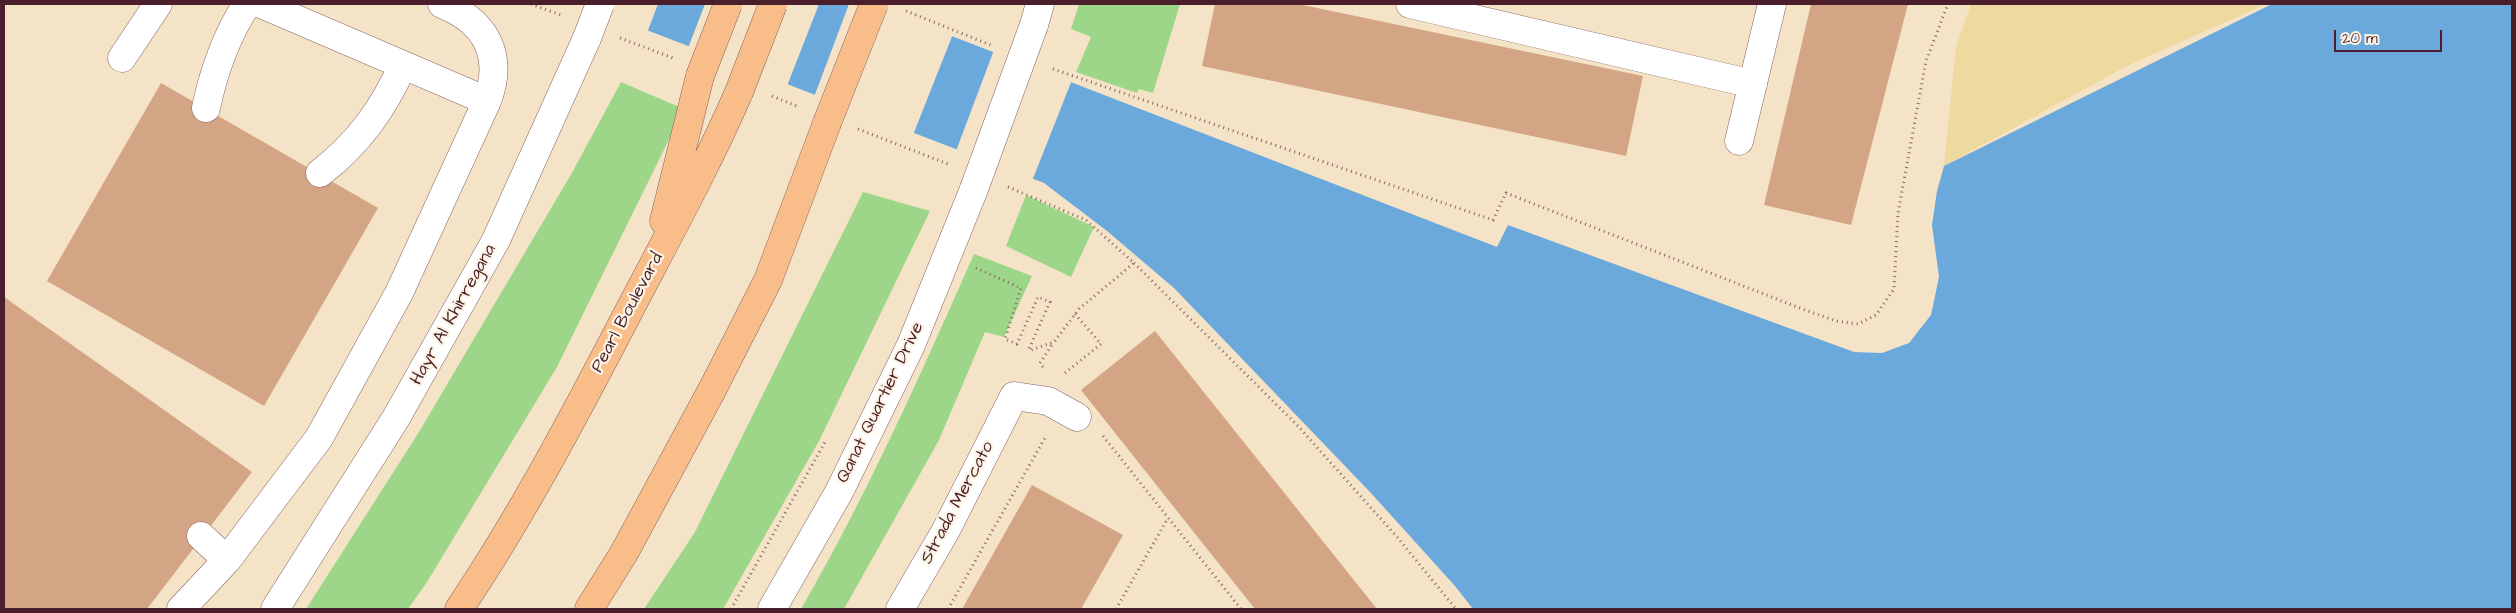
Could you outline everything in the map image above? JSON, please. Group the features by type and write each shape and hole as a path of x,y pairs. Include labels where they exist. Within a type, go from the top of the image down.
{"main road":[{"path":"654,263 700,76 728,4"},
{"name":"Pearl Boulevard","path":"459,609 512,523 595,376 654,263 718,139 739,92 773,4"},
{"path":"589,609 633,536 712,390 768,280 874,4"}],"street":[{"path":"122,58 158,4"},
{"path":"206,108 212,79 221,51 234,24 247,4"},
{"path":"261,4 487,101"},
{"path":"181,609 227,560 319,438 399,293 487,101 493,84 494,66 490,48 482,32 470,18 442,4"},
{"name":"Hayr Al Khirregana","path":"275,609 396,418 496,240 587,38 600,4"},
{"path":"1410,4 1753,84"},
{"path":"1739,141 1772,4"},
{"name":"Qanat Quartier Drive","path":"772,609 839,492 911,345 974,189 1037,14"},
{"path":"320,173 340,157 375,119 391,93 403,65"},
{"name":"Strada Mercato","path":"900,609 940,540 1014,396 1048,401 1079,418"},
{"path":"201,536 227,560"}],"path":[{"path":"1051,68 1493,220 1506,193 1797,307 1836,321 1858,324 1876,315 1894,290 1898,214 1926,61 1948,4"},
{"path":"905,11 996,47"},
{"path":"1010,188 1086,220 1134,263 1298,426 1397,537 1456,609"},
{"path":"1134,263 1075,314 1040,363 1068,397 1079,418 1168,518 1241,609"},
{"path":"969,264 1021,288 1004,340 1017,344 1038,297 1050,302 1028,351 1054,342"},
{"path":"1075,314 1102,344"},
{"path":"948,609 1079,418"},
{"path":"731,609 827,438"},
{"path":"1116,609 1168,518"},
{"path":"1448,609 1453,605"}],"green space":[{"path":"1079,4 1180,4 1153,93 1139,89 1137,93 1076,72 1091,37 1071,29"},
{"path":"621,82 684,109 557,367 427,582 408,609 306,609 419,432 573,171"},
{"path":"863,192 930,211 819,441 723,609 644,609 695,532"},
{"path":"1026,195 1094,227 1071,277 1006,246"},
{"path":"974,254 1032,276 1004,337 985,332 939,440 844,609 801,609 871,478"}],"sand":[{"path":"1971,4 2266,4 2127,66 1944,166 1956,47"}],"water":[{"path":"579,4 869,4 1497,247 1508,225 1854,352 1882,353 1909,343 1931,315 1939,277 1932,225 1937,191 1944,166 2272,4 2512,4 2512,609 1473,609 1455,586 1370,492 1174,288 1107,231 1044,183"}],"pier":[{"path":"577,4 658,4 647,33"},
{"path":"705,4 819,4 787,86 688,48"},
{"path":"849,4 876,4 953,34 913,135 814,97"},
{"path":"994,50 1072,80 1032,181 956,151"}],"building":[{"path":"1215,4 1298,4 1643,76 1626,156 1202,66"},
{"path":"1811,4 1908,4 1851,225 1764,205"},
{"path":"161,83 378,208 264,406 47,281"},
{"path":"4,297 252,472 147,609 4,609"},
{"path":"1155,331 1377,609 1255,609 1081,390"},
{"path":"1032,485 1123,535 1081,609 962,609"}]}
